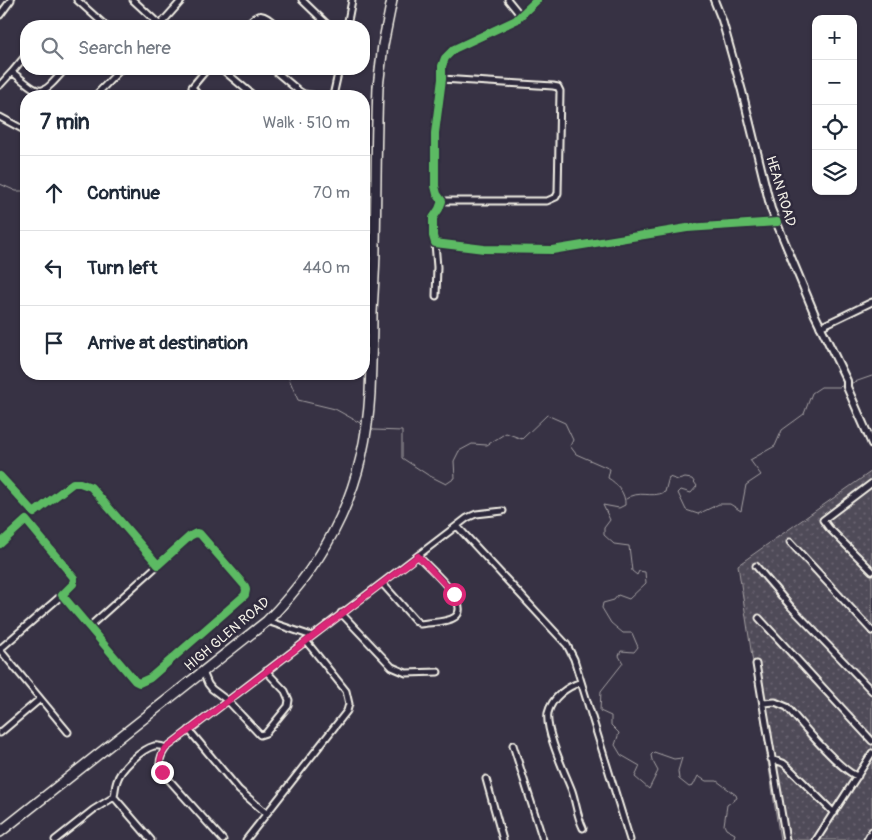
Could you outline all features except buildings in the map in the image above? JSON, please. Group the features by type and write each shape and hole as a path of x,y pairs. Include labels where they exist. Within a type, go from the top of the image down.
{"main road":[{"name":"HIGH GLEN ROAD","path":"370,374 378,87 383,45 392,0"},
{"name":"HIGH GLEN ROAD","path":"0,832 267,622 302,582 320,558 337,527 354,481 364,440 370,380"}],"street":[{"path":"0,15 11,0"},
{"path":"77,0 99,20"},
{"path":"133,0 154,20"},
{"path":"164,20 182,0"},
{"path":"302,0 323,20"},
{"path":"348,20 352,0"},
{"path":"508,0 521,16"},
{"path":"442,201 437,194 435,186 435,133 442,66 449,52 521,16 537,0"},
{"name":"HEAN ROAD","path":"714,0 722,20 742,91 771,209 820,327 847,384 872,444"},
{"path":"251,20 260,15 269,20"},
{"path":"0,85 20,63"},
{"path":"12,72 39,90"},
{"path":"44,90 49,88 61,75"},
{"path":"101,90 114,75"},
{"path":"194,90 192,87 202,75"},
{"path":"229,75 247,90"},
{"path":"280,75 298,90"},
{"path":"334,90 338,75"},
{"path":"442,79 552,86 558,87 560,91 558,193 556,197 547,201 442,201"},
{"path":"0,117 20,128"},
{"path":"436,296 437,267 433,218 442,201"},
{"path":"435,243 484,250 552,250 687,228 777,222"},
{"path":"820,327 872,302"},
{"path":"0,476 34,514"},
{"path":"0,544 26,520 73,483 86,484 91,487 158,565"},
{"path":"872,483 823,520 872,572"},
{"path":"223,840 162,772 160,760 166,748 457,526 476,514 503,511"},
{"path":"26,520 74,578 73,584 0,650 68,732"},
{"path":"457,526 561,636 567,645 574,659 630,840"},
{"path":"62,595 135,681 141,683 150,678 245,595 246,590 245,586 200,534 196,533 190,536 90,626"},
{"path":"790,542 872,631"},
{"path":"382,583 414,620 420,624 452,619 457,616 459,608 454,594 418,556"},
{"path":"756,566 791,607 872,691"},
{"path":"341,613 392,667 406,673 438,672"},
{"path":"759,618 872,742"},
{"path":"267,622 312,636"},
{"path":"246,840 347,711 349,704 346,691 306,641"},
{"path":"756,664 786,840"},
{"path":"203,672 212,689 228,701 257,733 263,735 288,706 289,700 285,691 266,671"},
{"path":"581,682 564,688 550,708 548,716 560,762 572,790 576,813 583,828"},
{"path":"0,733 40,699"},
{"path":"763,703 776,702 787,707 839,764 853,775 858,776"},
{"path":"190,730 239,790 266,813"},
{"path":"513,745 543,840"},
{"path":"55,840 93,810 114,797 117,780 123,770 143,751 153,746 166,748"},
{"path":"816,840 872,753"},
{"path":"771,759 788,767 834,813"},
{"path":"486,779 503,840"},
{"path":"114,797 151,840"},
{"path":"867,840 872,831"}],"shaded area":[{"path":"872,471 872,840 780,840 738,565"}],"waterway":[{"path":"0,184 20,191"},
{"path":"849,384 872,376"},
{"path":"290,380 298,400 335,409 362,424"},
{"path":"626,499 641,494 660,494 665,492 669,477 678,480 685,478 692,479 697,486 691,493 681,490 678,493 686,510 698,514 719,504 730,504 741,511 746,485 761,475 750,460 775,446 782,430 804,414 812,393 821,387 845,385"},
{"path":"370,428 374,430 402,431 402,458 446,484 455,478 454,461 459,451 472,444 487,445 506,433 522,439 547,415 565,423 573,440 570,446 576,454 610,469 608,478 620,489 625,505 619,508 603,505 610,520 604,528 604,535 614,544 629,546 632,571 637,575 639,571 645,572 646,583 629,599 618,595 614,600 603,603 602,608 611,623 623,633 632,633 638,647 634,652 621,651 619,656 623,663 601,691 600,711 611,716 611,725 619,733 615,745 621,755 640,766 635,777 649,789 658,771 652,760 651,755 654,752 674,759 682,758 678,771 679,779 689,787 693,786 698,776 706,781 717,781 736,795 737,798 727,805 724,825 726,829 735,834 733,840"}],"cycle path":[{"path":"537,0 516,20 454,49 445,58 442,66 435,133 435,186 437,194 442,201 433,218 435,243 484,249 552,250 687,228 777,222"},
{"path":"0,476 34,513 73,483 80,483 91,487 158,565 190,536 196,533 200,534 245,586 246,590 245,595 150,678 139,683 135,681 62,595 73,584 74,578 26,520 0,544"}],"route":[{"path":"162,772 160,760 166,748 418,556 454,594"}]}
